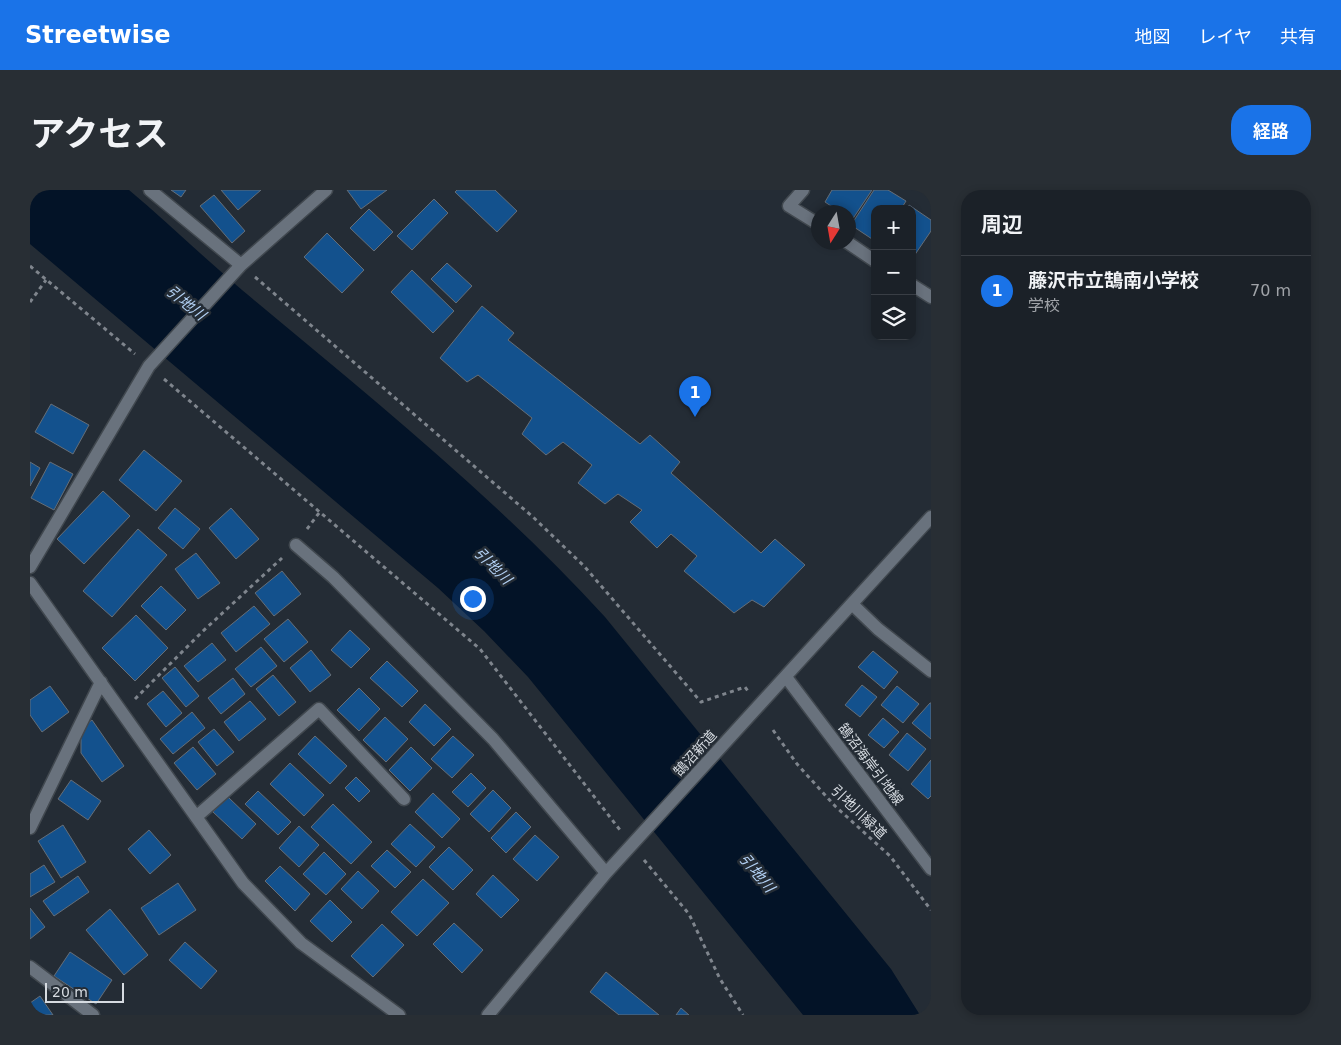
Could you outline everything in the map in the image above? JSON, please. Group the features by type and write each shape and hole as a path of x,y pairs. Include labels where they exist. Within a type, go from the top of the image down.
{"street":[{"path":"150,190 237,270"},
{"path":"30,567 149,366 237,270 326,190"},
{"path":"803,190 789,206 811,220"},
{"path":"856,248 871,257"},
{"path":"916,288 931,297"},
{"name":"鵠沼新道","path":"488,1015 606,873 931,517"},
{"path":"296,545 333,577 493,738 606,873"},
{"path":"30,583 243,883 301,944 399,1015"},
{"path":"852,604 878,629 931,671"},
{"name":"鵠沼海岸引地線","path":"786,677 931,869"},
{"path":"30,828 101,682"},
{"path":"196,817 319,709 404,799"},
{"path":"30,967 93,1015"}],"path":[{"path":"30,266 480,649 689,914 720,979 743,1015"},
{"path":"237,270 533,517 584,566 701,702 745,687 758,706"},
{"path":"30,302 46,280"},
{"path":"122,712 202,632 296,545 319,513"},
{"name":"引地川緑道","path":"773,730 797,764 835,806 890,856 931,910"}],"water":[{"name":"引地川","path":"30,190 129,190 228,278 475,488 563,573 605,617 891,969 920,1015 803,1015 528,677 484,631 438,588 30,244"}],"building":[{"path":"171,190 186,190 181,197"},
{"path":"221,190 261,190 238,210"},
{"path":"347,190 387,190 361,209"},
{"path":"457,190 495,190 517,211 497,232 455,192"},
{"path":"832,190 872,190 856,214 856,205 830,205 825,202"},
{"path":"874,190 888,190 906,201 904,205 871,205 871,238 856,228 856,217"},
{"path":"214,195 245,231 232,243 200,206"},
{"path":"434,199 448,213 412,250 397,236"},
{"path":"369,209 393,232 374,251 350,228"},
{"path":"916,210 931,220 931,231 916,253"},
{"path":"327,233 364,270 342,293 304,257"},
{"path":"447,263 472,286 456,303 431,279"},
{"path":"412,270 454,311 433,333 391,292"},
{"path":"482,306 514,333 508,340 640,444 650,435 680,462 671,473 761,553 775,539 805,565 764,607 752,600 734,613 684,571 697,556 671,534 657,548 630,522 642,510 618,494 605,504 578,483 592,465 563,442 546,455 522,434 532,418 478,375 467,382 440,358"},
{"path":"51,404 89,425 73,454 35,432"},
{"path":"144,450 182,481 156,511 119,480"},
{"path":"30,462 40,468 30,486"},
{"path":"50,462 73,474 54,510 31,498"},
{"path":"103,491 130,516 84,564 57,539"},
{"path":"175,508 200,529 183,549 158,528"},
{"path":"231,508 259,539 236,559 209,528"},
{"path":"138,529 167,555 112,617 83,591"},
{"path":"196,553 220,583 198,599 175,569"},
{"path":"282,571 301,594 274,616 255,593"},
{"path":"161,586 186,610 166,630 141,606"},
{"path":"254,606 270,624 236,652 221,633"},
{"path":"136,615 168,648 135,681 102,648"},
{"path":"288,619 308,642 284,662 264,639"},
{"path":"350,630 370,649 351,668 331,650"},
{"path":"212,643 226,660 198,682 184,666"},
{"path":"261,647 277,666 251,687 235,669"},
{"path":"311,650 331,675 310,692 290,668"},
{"path":"873,651 898,672 884,689 858,667"},
{"path":"387,661 418,691 402,707 370,678"},
{"path":"175,667 199,696 186,707 162,678"},
{"path":"273,675 296,702 279,716 256,689"},
{"path":"233,678 245,694 221,714 208,698"},
{"path":"862,685 877,697 860,717 845,705"},
{"path":"50,686 69,712 42,732 30,715 30,700"},
{"path":"897,686 919,704 903,723 881,705"},
{"path":"359,688 380,709 359,731 337,710"},
{"path":"163,691 182,713 166,727 147,704"},
{"path":"250,701 266,719 239,741 224,722"},
{"path":"931,703 931,739 912,723"},
{"path":"425,704 451,729 434,746 409,722"},
{"path":"192,712 205,728 173,754 160,739"},
{"path":"385,717 408,739 386,762 363,740"},
{"path":"883,718 899,732 884,748 868,735"},
{"path":"92,720 124,766 102,782 81,753 81,728"},
{"path":"214,729 234,752 217,766 198,742"},
{"path":"907,733 926,749 908,771 889,755"},
{"path":"315,736 347,766 330,784 298,754"},
{"path":"453,736 474,755 452,778 431,759"},
{"path":"193,747 216,774 197,790 174,763"},
{"path":"411,747 432,768 410,791 389,770"},
{"path":"931,760 931,796 928,799 911,784"},
{"path":"290,763 324,795 304,816 270,784"},
{"path":"471,773 486,788 468,807 452,792"},
{"path":"356,777 370,791 359,802 345,788"},
{"path":"71,780 101,801 88,820 58,799"},
{"path":"493,790 511,808 489,832 470,814"},
{"path":"258,791 291,822 278,835 245,804"},
{"path":"433,793 460,819 442,838 415,812"},
{"path":"228,797 256,824 242,839 213,812"},
{"path":"333,804 372,842 351,864 311,827"},
{"path":"516,812 531,827 506,853 491,838"},
{"path":"410,824 435,847 416,867 391,844"},
{"path":"63,825 86,862 61,878 38,841"},
{"path":"299,826 319,845 299,867 279,848"},
{"path":"149,830 171,855 150,874 128,849"},
{"path":"535,835 559,857 537,881 513,859"},
{"path":"449,847 473,870 453,890 429,867"},
{"path":"387,850 411,872 395,888 371,866"},
{"path":"324,852 346,874 326,895 303,874"},
{"path":"44,865 55,882 30,897 30,874"},
{"path":"280,866 310,894 295,911 265,881"},
{"path":"358,871 379,891 362,909 341,889"},
{"path":"493,875 519,900 501,918 476,894"},
{"path":"78,876 89,892 54,916 43,901"},
{"path":"423,879 449,903 417,936 391,912"},
{"path":"178,883 196,910 159,935 141,908"},
{"path":"330,900 352,922 332,942 310,921"},
{"path":"30,908 45,927 30,939"},
{"path":"110,909 148,955 124,975 86,930"},
{"path":"454,923 483,950 462,973 433,944"},
{"path":"382,924 404,945 373,977 351,956"},
{"path":"185,942 217,971 201,989 169,960"},
{"path":"70,952 112,980 96,1004 54,976"},
{"path":"606,972 659,1015 619,1015 590,992"},
{"path":"40,996 53,1015 30,1015 30,1003"},
{"path":"681,1008 689,1015 676,1015"}],"place":[{"name":"藤沢市立鵠南小学校","path":"695,417"}]}
